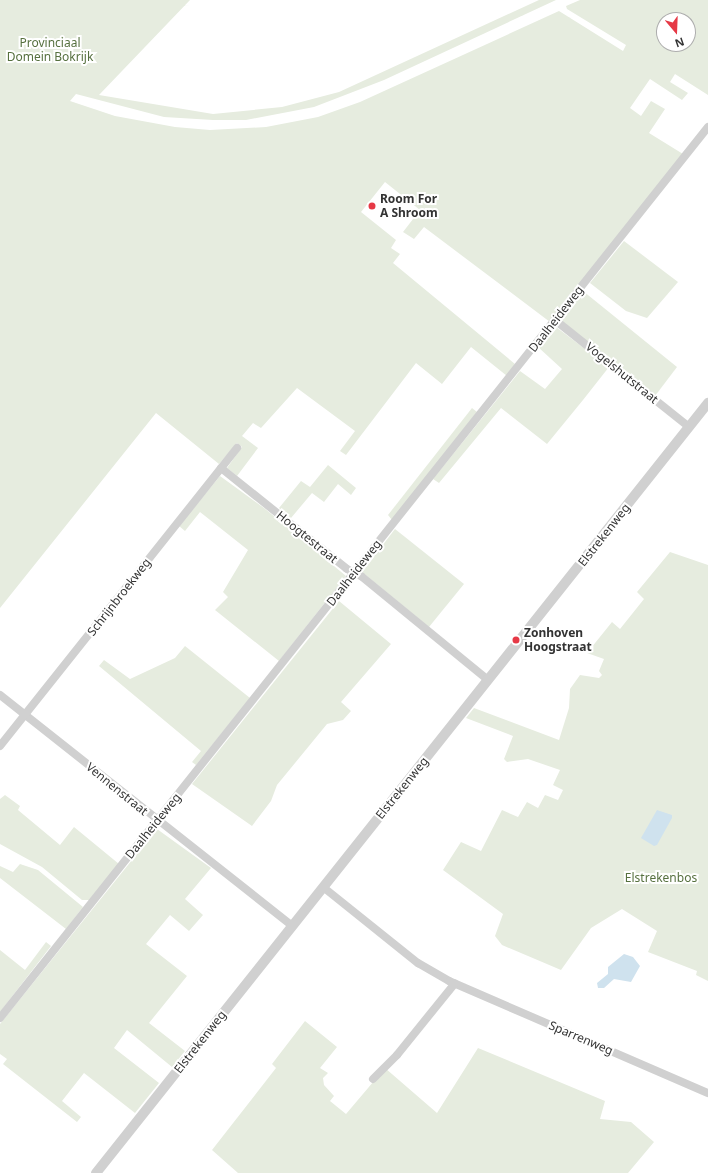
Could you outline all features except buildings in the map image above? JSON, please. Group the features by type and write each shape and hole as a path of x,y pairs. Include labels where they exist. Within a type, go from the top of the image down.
{"street":[{"name":"Daalheideweg","path":"0,1018 708,127"},
{"name":"Vogelshutstraat","path":"555,320 689,427"},
{"name":"Elstrekenweg","path":"96,1173 708,403"},
{"name":"Schrijnbroekweg","path":"0,746 237,448"},
{"name":"Hoogtestraat","path":"221,468 354,573 360,576 488,680"},
{"name":"Vennenstraat","path":"0,694 157,821 292,926"},
{"name":"Sparrenweg","path":"323,887 418,963 455,983 708,1093"},
{"path":"373,1080 397,1055 455,983"}],"green space":[{"name":"Provinciaal Domein Bokrijk","path":"0,0 190,0 99,95 213,114 282,107 339,92 539,0 556,0 384,80 314,107 246,120 213,120 164,117 76,94 70,101 115,116 175,127 210,130 266,127 318,117 360,102 559,11 623,51 626,45 567,9 566,6 580,0 708,0 708,95 675,74 670,82 688,93 682,100 650,79 630,108 641,116 651,101 665,109 649,133 683,154 550,322 424,227 414,239 403,232 420,210 385,182 361,212 396,240 391,248 400,254 393,263 515,364 507,376 471,347 442,384 416,363 346,455 340,451 355,431 297,388 261,428 253,423 242,436 258,448 237,476 227,468 242,447 237,443 219,464 156,413 0,608"},
{"path":"624,241 678,282 647,318 626,311 590,283"},
{"path":"583,291 677,367 655,396 562,321 562,317"},
{"path":"556,327 609,367 583,400 547,444 501,408 439,483 433,479 520,371 545,389 562,369 538,347"},
{"path":"472,408 477,412 392,520 388,515"},
{"path":"328,465 356,488 351,495 338,484 324,502 312,493 291,518 279,508 301,481 310,487"},
{"path":"220,476 264,508 346,576 279,661 215,610 228,597 223,592 248,550 200,512 185,531 179,526"},
{"path":"395,529 464,584 429,627 362,572"},
{"name":"Elstrekenbos","path":"670,552 708,565 708,981 696,975 697,971 648,952 657,931 622,909 591,928 561,970 502,945 495,936 503,914 443,870 461,842 481,851 502,810 518,817 527,802 538,808 545,795 558,800 563,790 553,785 560,770 528,759 507,762 504,759 513,736 466,718 474,708 559,740 569,708 570,689 580,675 599,678 602,675 599,671 604,659 587,653 612,622 620,629 644,599 637,592"},
{"path":"339,601 391,644 341,702 351,711 343,720 327,724 277,785 271,801 252,826 192,784"},
{"path":"185,646 250,698 196,765 192,762 201,751 99,666 104,660 130,679 175,658"},
{"path":"5,795 20,806 18,810 60,845 74,827 119,864 90,900 82,900 42,867 0,844 0,799"},
{"path":"157,829 211,868 185,899 203,915 189,931 170,915 146,944 187,976 149,1023 185,1051 172,1067 127,1030 114,1048 159,1083 135,1113 84,1073 62,1101 81,1117 77,1122 3,1064 7,1059 0,1054 0,1024"},
{"path":"20,864 38,870 83,907 66,929 0,878 0,866 13,872"},
{"path":"46,942 51,946 0,1012 0,950 25,970"},
{"path":"305,1021 337,1047 320,1068 328,1073 323,1078 324,1085 334,1096 330,1101 346,1114 385,1068 437,1113 478,1048 605,1101 600,1119 631,1122 654,1142 628,1173 238,1173 212,1150 276,1068 272,1064"}],"water":[{"path":"657,810 672,815 672,818 657,845 654,846 641,838"},
{"path":"624,954 633,957 640,966 631,982 614,979 604,988 598,988 597,983 608,974 608,967"}],"place":[{"name":"Room For A Shroom","path":"372,206"},
{"name":"Zonhoven Hoogstraat","path":"516,640"}]}
